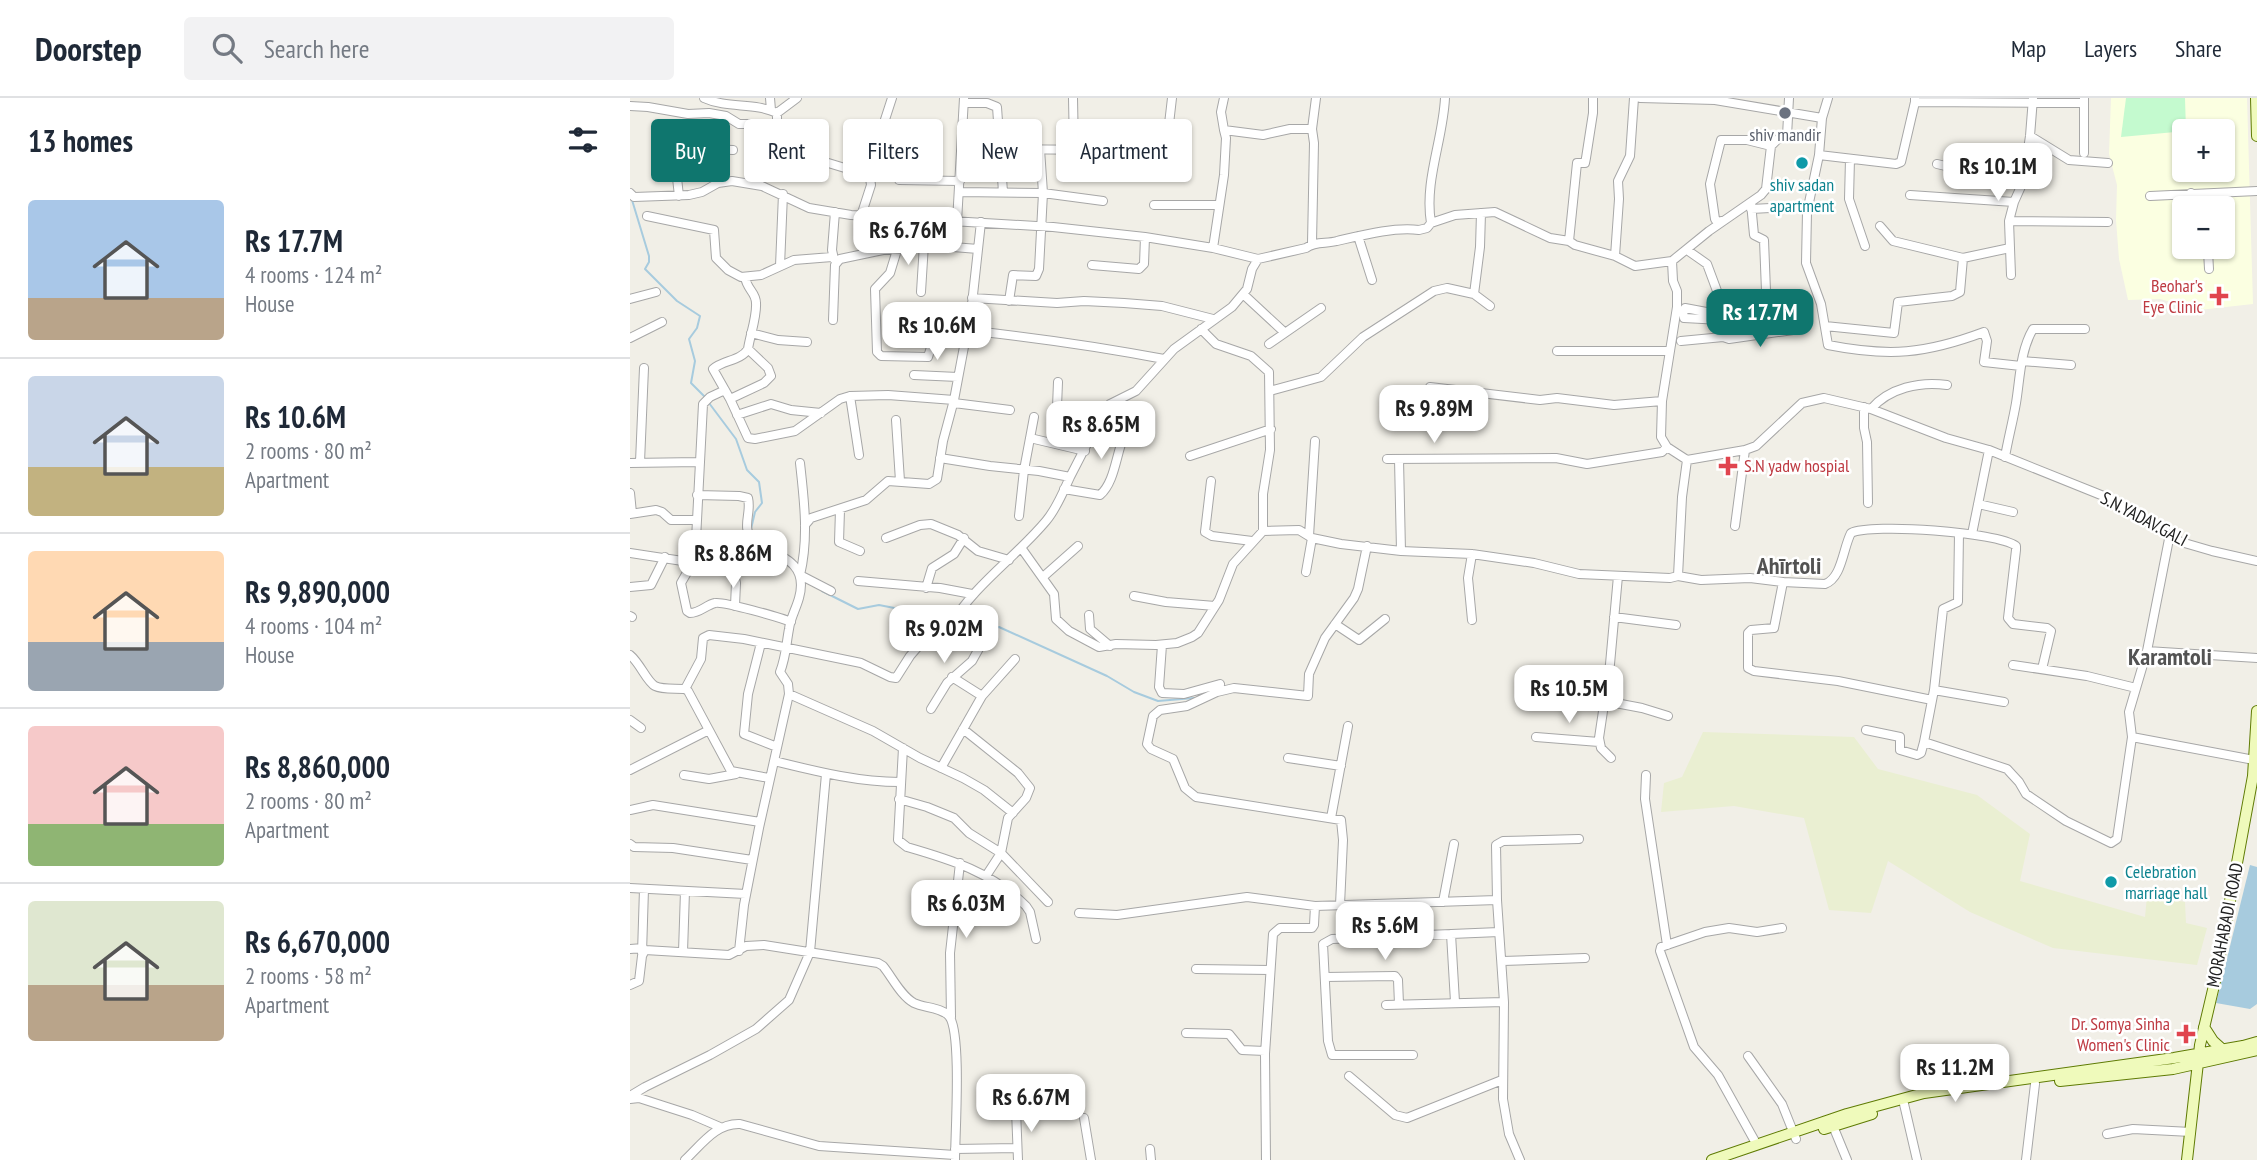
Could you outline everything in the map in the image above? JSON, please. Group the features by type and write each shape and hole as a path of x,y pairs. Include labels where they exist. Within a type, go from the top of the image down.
{"main road":[{"path":"2256,98 2257,136"},
{"name":"MORAHABADI ROAD","path":"2187,1160 2198,1060 2216,978 2254,760 2257,711"},
{"path":"2204,1027 2223,1050"},
{"path":"1733,1160 1847,1114 1924,1093 2198,1060 2223,1050 2257,1042"},
{"path":"1712,1160 1925,1098 2198,1060 2257,1049"}],"street":[{"path":"704,98 722,105 760,107 774,111 797,98"},
{"path":"770,98 776,119"},
{"path":"885,119 892,98"},
{"path":"1073,98 1073,119"},
{"path":"1170,119 1172,98"},
{"path":"1213,248 1226,156 1221,112 1224,98"},
{"path":"1312,243 1312,129 1316,98"},
{"path":"1431,223 1429,195 1444,119 1445,98"},
{"path":"1569,241 1575,169 1577,163 1585,163 1593,98"},
{"path":"1615,256 1618,181 1630,156 1633,98"},
{"path":"1640,98 1714,100 1822,118"},
{"path":"630,193 634,197 679,196 702,192 725,181 757,184 809,208 835,212 1145,237 1213,248 1258,259 1306,248 1312,243 1419,230 1455,215 1494,212 1550,238 1569,241 1623,258 1635,267 1672,261 1722,221 1751,206 1766,188 1771,146 1778,139 1787,136 1789,98"},
{"path":"1828,98 1822,118 1819,155 1805,225 1806,263 1819,297 1828,345 1892,354 1957,342 1984,332 1987,341 1984,362 2071,365"},
{"path":"1819,155 1896,164 1901,162 1915,100 2084,100 2084,153"},
{"path":"2011,275 2009,221 2023,182 2033,100"},
{"path":"963,119 964,101 987,103 997,107 998,119"},
{"path":"630,106 688,114 709,113 726,116 744,124"},
{"path":"1224,130 1255,135 1312,129"},
{"path":"2030,136 2069,160 2108,163"},
{"path":"1722,221 1717,222 1715,219 1710,184 1721,140 1746,140 1771,146"},
{"path":"679,196 676,169 678,146 685,143 710,149 733,150"},
{"path":"1850,159 1849,199 1865,246"},
{"path":"1937,164 1958,169 2024,170"},
{"path":"1009,300 1013,275 1033,276 1038,273 1042,178"},
{"path":"862,216 871,182"},
{"path":"957,222 960,182"},
{"path":"1003,182 1003,192"},
{"path":"2150,196 2257,191"},
{"path":"959,192 1043,193 1103,201"},
{"path":"780,266 783,194"},
{"path":"1909,195 2014,202"},
{"path":"1154,205 1218,205"},
{"path":"1751,206 1808,206"},
{"path":"1751,206 1754,235 1764,240 1766,291"},
{"path":"833,320 835,212"},
{"path":"1474,294 1481,213"},
{"path":"647,216 713,230 715,252 719,261 728,270 745,277 761,275 802,259 834,259 883,250 906,249 916,244 978,249"},
{"path":"2009,221 2108,222"},
{"path":"805,525 811,518 866,500 883,484 900,481 933,482 938,473 954,402 972,298 981,222"},
{"path":"1880,226 1893,241 1963,258 2010,248"},
{"path":"1358,236 1372,280"},
{"path":"1092,265 1139,269 1144,264 1145,237"},
{"path":"921,292 924,244"},
{"path":"897,250 890,273 875,289 878,355 924,359 929,354 937,328 945,326 1054,339 1164,359"},
{"path":"1687,250 1707,264 1720,299 1723,337"},
{"path":"1825,326 1894,333 1898,302 1952,296 1960,292 1963,258"},
{"path":"950,626 972,594 1022,549 1048,519 1099,419 1110,404 1136,391 1164,359 1231,307 1249,284 1252,269 1258,259"},
{"path":"2208,259 2208,269"},
{"path":"1672,261 1677,307 1662,401 1661,437 1667,447 1687,460 1745,450 1735,526"},
{"path":"745,277 746,286 755,295 757,303 748,349 745,354 714,367 713,372 730,399 748,438 795,431 840,399 850,396 888,395 1010,410"},
{"path":"1270,391 1321,377 1363,337 1442,288 1474,294 1490,306"},
{"path":"630,299 656,292"},
{"path":"1243,294 1284,332"},
{"path":"972,298 1137,304 1185,311 1213,319"},
{"path":"1269,344 1321,307"},
{"path":"630,338 662,323"},
{"path":"1201,329 1216,344 1245,353 1269,372 1271,429 1263,494 1263,531"},
{"path":"1681,341 1723,337 1729,339 1800,329"},
{"path":"2005,457 2027,338 2033,329 2085,330"},
{"path":"751,333 778,340 807,342"},
{"path":"730,399 764,383 771,376 765,364 748,349"},
{"path":"1557,351 1669,351"},
{"path":"640,463 644,368"},
{"path":"914,374 958,377"},
{"path":"1058,382 1057,407 1099,419"},
{"path":"1868,503 1867,442 1864,428 1867,408 1881,398 1907,388 1925,383 1947,385"},
{"path":"1430,387 1540,400 1557,398 1614,405 1662,401"},
{"path":"725,390 707,399 699,462 695,555 681,583 687,611 693,614 720,602 758,613 770,613 792,622"},
{"path":"850,396 859,455"},
{"name":"S.N.YADAV.GALI","path":"1745,450 1756,446 1802,403 1824,398 1867,408 1946,438 1989,450 2106,496 2181,542 2257,561"},
{"path":"737,415 771,404 791,410 821,412"},
{"path":"1064,489 1088,495 1101,494 1110,482 1117,450 1124,436 1116,426 1110,404"},
{"path":"1019,516 1034,417"},
{"path":"895,421 900,481"},
{"path":"1190,456 1271,429"},
{"path":"1030,438 1085,451"},
{"path":"1306,572 1315,441"},
{"path":"1387,458 1556,458 1587,464 1662,453 1667,447"},
{"path":"1972,534 1989,450"},
{"path":"940,458 1070,477"},
{"path":"1399,459 1401,551"},
{"path":"1678,576 1684,471 1687,460"},
{"path":"630,463 699,462"},
{"path":"739,951 752,860 789,694 788,684 780,675 788,650 789,628 800,595 804,557 805,525 800,463"},
{"path":"1211,481 1205,532 1212,536 1252,541"},
{"path":"630,493 631,513 656,510 671,520 696,520"},
{"path":"697,495 748,498 750,502 746,520 750,538 754,543 792,562 800,575 831,591"},
{"path":"1978,504 2013,512"},
{"path":"839,510 839,542 860,551"},
{"path":"886,538 927,523 964,538 978,551 1009,560"},
{"path":"1022,549 1054,594 1056,618 1059,623 1094,646 1110,646 1177,643 1198,633 1215,606 1233,564 1263,531 1298,530 1310,537 1341,544 1401,551 1472,554 1578,573 1670,578 1678,576 1706,580 1749,578 1783,582 1830,582 1836,575 1849,537 1858,530 1883,528 1972,534 2009,541 2016,546 2008,618 2013,624 2047,628 2051,631 2042,669"},
{"path":"1866,730 1900,737 1902,740 1899,749 1917,755 1921,753 1934,690 1943,609 1958,602 1959,533"},
{"path":"1924,742 2007,769 2026,794 2066,821 2111,843 2117,839 2132,737 2129,712 2147,651 2169,534"},
{"path":"926,588 932,568 951,556 964,538"},
{"path":"1044,577 1078,546"},
{"path":"1340,905 1341,821 1191,795 1181,783 1175,761 1152,749 1147,740 1153,716 1160,710 1187,706 1223,690 1241,688 1256,692 1308,696 1311,670 1325,638 1358,589 1367,546"},
{"path":"630,553 693,562 721,557 731,562 736,583 735,606"},
{"path":"1472,554 1468,578 1472,620"},
{"path":"630,587 651,585 665,557"},
{"path":"1611,758 1599,743 1618,576"},
{"path":"858,581 972,594"},
{"path":"1783,582 1774,628 1751,630 1748,634 1748,668 1754,671 1838,681 1932,700"},
{"path":"1134,596 1215,606"},
{"path":"1089,615 1090,629 1110,646"},
{"path":"1615,617 1676,625"},
{"path":"1335,624 1361,640 1385,619"},
{"path":"685,689 701,659 705,636 744,639 861,663 893,679 935,627 950,626 977,636 982,640 972,661 952,677 931,709"},
{"path":"761,643 748,694 744,734 777,747"},
{"path":"1162,645 1159,687 1162,693 1184,695 1220,684"},
{"path":"2147,651 2257,658"},
{"path":"630,655 641,665 654,686 685,689"},
{"path":"941,768 982,696 1015,659"},
{"path":"2013,664 2087,676 2136,688"},
{"path":"952,677 982,696"},
{"path":"685,689 727,767 736,774"},
{"path":"1934,690 2004,702"},
{"path":"789,694 873,731 984,790 1013,813"},
{"path":"1605,701 1668,716"},
{"path":"630,720 640,728"},
{"path":"1331,818 1348,726"},
{"path":"963,729 1028,783 1030,792 1006,823 1001,853 986,876"},
{"path":"630,770 709,730"},
{"path":"1536,737 1599,743"},
{"path":"2132,737 2254,760"},
{"path":"903,748 897,836 901,843 960,863 986,876 1026,906 1036,939"},
{"path":"1288,758 1341,765"},
{"path":"774,761 826,774 900,782"},
{"path":"684,775 709,779 736,774 769,779"},
{"path":"630,1098 645,1087 755,1029 789,1000 810,952 826,774"},
{"path":"1646,775 1645,799 1667,945"},
{"path":"899,799 954,818 969,833 1001,853 1048,902"},
{"path":"630,810 653,805 760,822"},
{"path":"1520,1160 1505,1117 1502,1080 1504,1002 1497,900 1497,842 1579,838"},
{"path":"630,844 634,847 673,848 752,860"},
{"path":"1443,902 1454,844"},
{"path":"955,1154 956,1053 951,1017 950,953 960,863"},
{"path":"630,888 746,894"},
{"path":"630,985 639,981 643,950 644,889"},
{"path":"683,952 685,891"},
{"path":"1079,913 1117,915 1247,897 1315,906 1497,900"},
{"path":"1266,1160 1265,1051 1273,934 1276,929 1312,928 1315,906"},
{"path":"1757,1145 1718,1074 1701,1056 1689,1037 1661,958 1661,947 1717,930 1757,932 1782,928"},
{"path":"1413,1055 1332,1055 1328,1041 1323,944 1326,940 1499,932"},
{"path":"1451,934 1455,1002"},
{"path":"630,949 729,956 753,944 878,963 908,999 945,1012 951,1017"},
{"path":"1503,961 1585,958"},
{"path":"1196,969 1270,970"},
{"path":"1325,977 1395,976 1398,980 1399,1004"},
{"path":"1387,1005 1504,1002"},
{"path":"1186,1034 1229,1034 1242,1049 1265,1051"},
{"path":"1748,1056 1782,1104 1794,1136"},
{"path":"1349,1076 1395,1115 1407,1118 1502,1080"},
{"path":"2026,1160 2035,1084"},
{"path":"630,1098 653,1102 720,1127"},
{"path":"1904,1104 1917,1160"},
{"path":"1016,1110 1018,1160"},
{"path":"1084,1118 1091,1160"},
{"path":"685,1160 720,1127 730,1124 740,1124 831,1147 955,1154 1017,1148"},
{"path":"1833,1126 1847,1160"},
{"path":"2107,1134 2133,1129 2191,1132"},
{"path":"1150,1149 1151,1160"}],"shaded area":[{"path":"2111,98 2247,98 2253,304 2199,310 2160,299 2128,300 2119,259 2117,185 2109,154"},
{"path":"1703,732 1854,737 1878,769 1977,795 2030,834 2020,881 2145,917 2147,896 2185,902 2186,923 2207,928 2197,965 2053,948 1970,912 1888,861 1871,913 1829,910 1804,818 1734,806 1661,812 1664,783 1682,777"}],"green space":[{"path":"2126,98 2185,98 2186,119 2172,119 2172,132 2121,137"}],"water":[{"path":"2250,865 2257,867 2257,1004 2250,1009 2216,1003"}],"waterway":[{"path":"632,200 649,256 645,269 677,301 700,316 697,328 689,339 695,361 691,383 706,398"},
{"path":"709,403 736,439 747,470 759,482 762,503 755,512 751,529"},
{"path":"752,534 774,548"},
{"path":"788,556 797,564"},
{"path":"822,591 858,609 879,605 951,619"},
{"path":"956,620 969,629"},
{"path":"974,631 999,627 1158,701 1194,698"}],"place":[{"name":"shiv mandir","path":"1785,113"},
{"name":"shiv sadan apartment","path":"1802,163"},
{"name":"Beohar's Eye Clinic","path":"2219,296"},
{"name":"S.N yadw hospial","path":"1728,466"},
{"name":"Celebration marriage hall","path":"2111,882"},
{"name":"Dr. Somya Sinha Women's Clinic","path":"2186,1034"}],"district":[{"name":"Ahīrtoli","path":"1789,566"},
{"name":"Karamtoli","path":"2170,657"}]}
